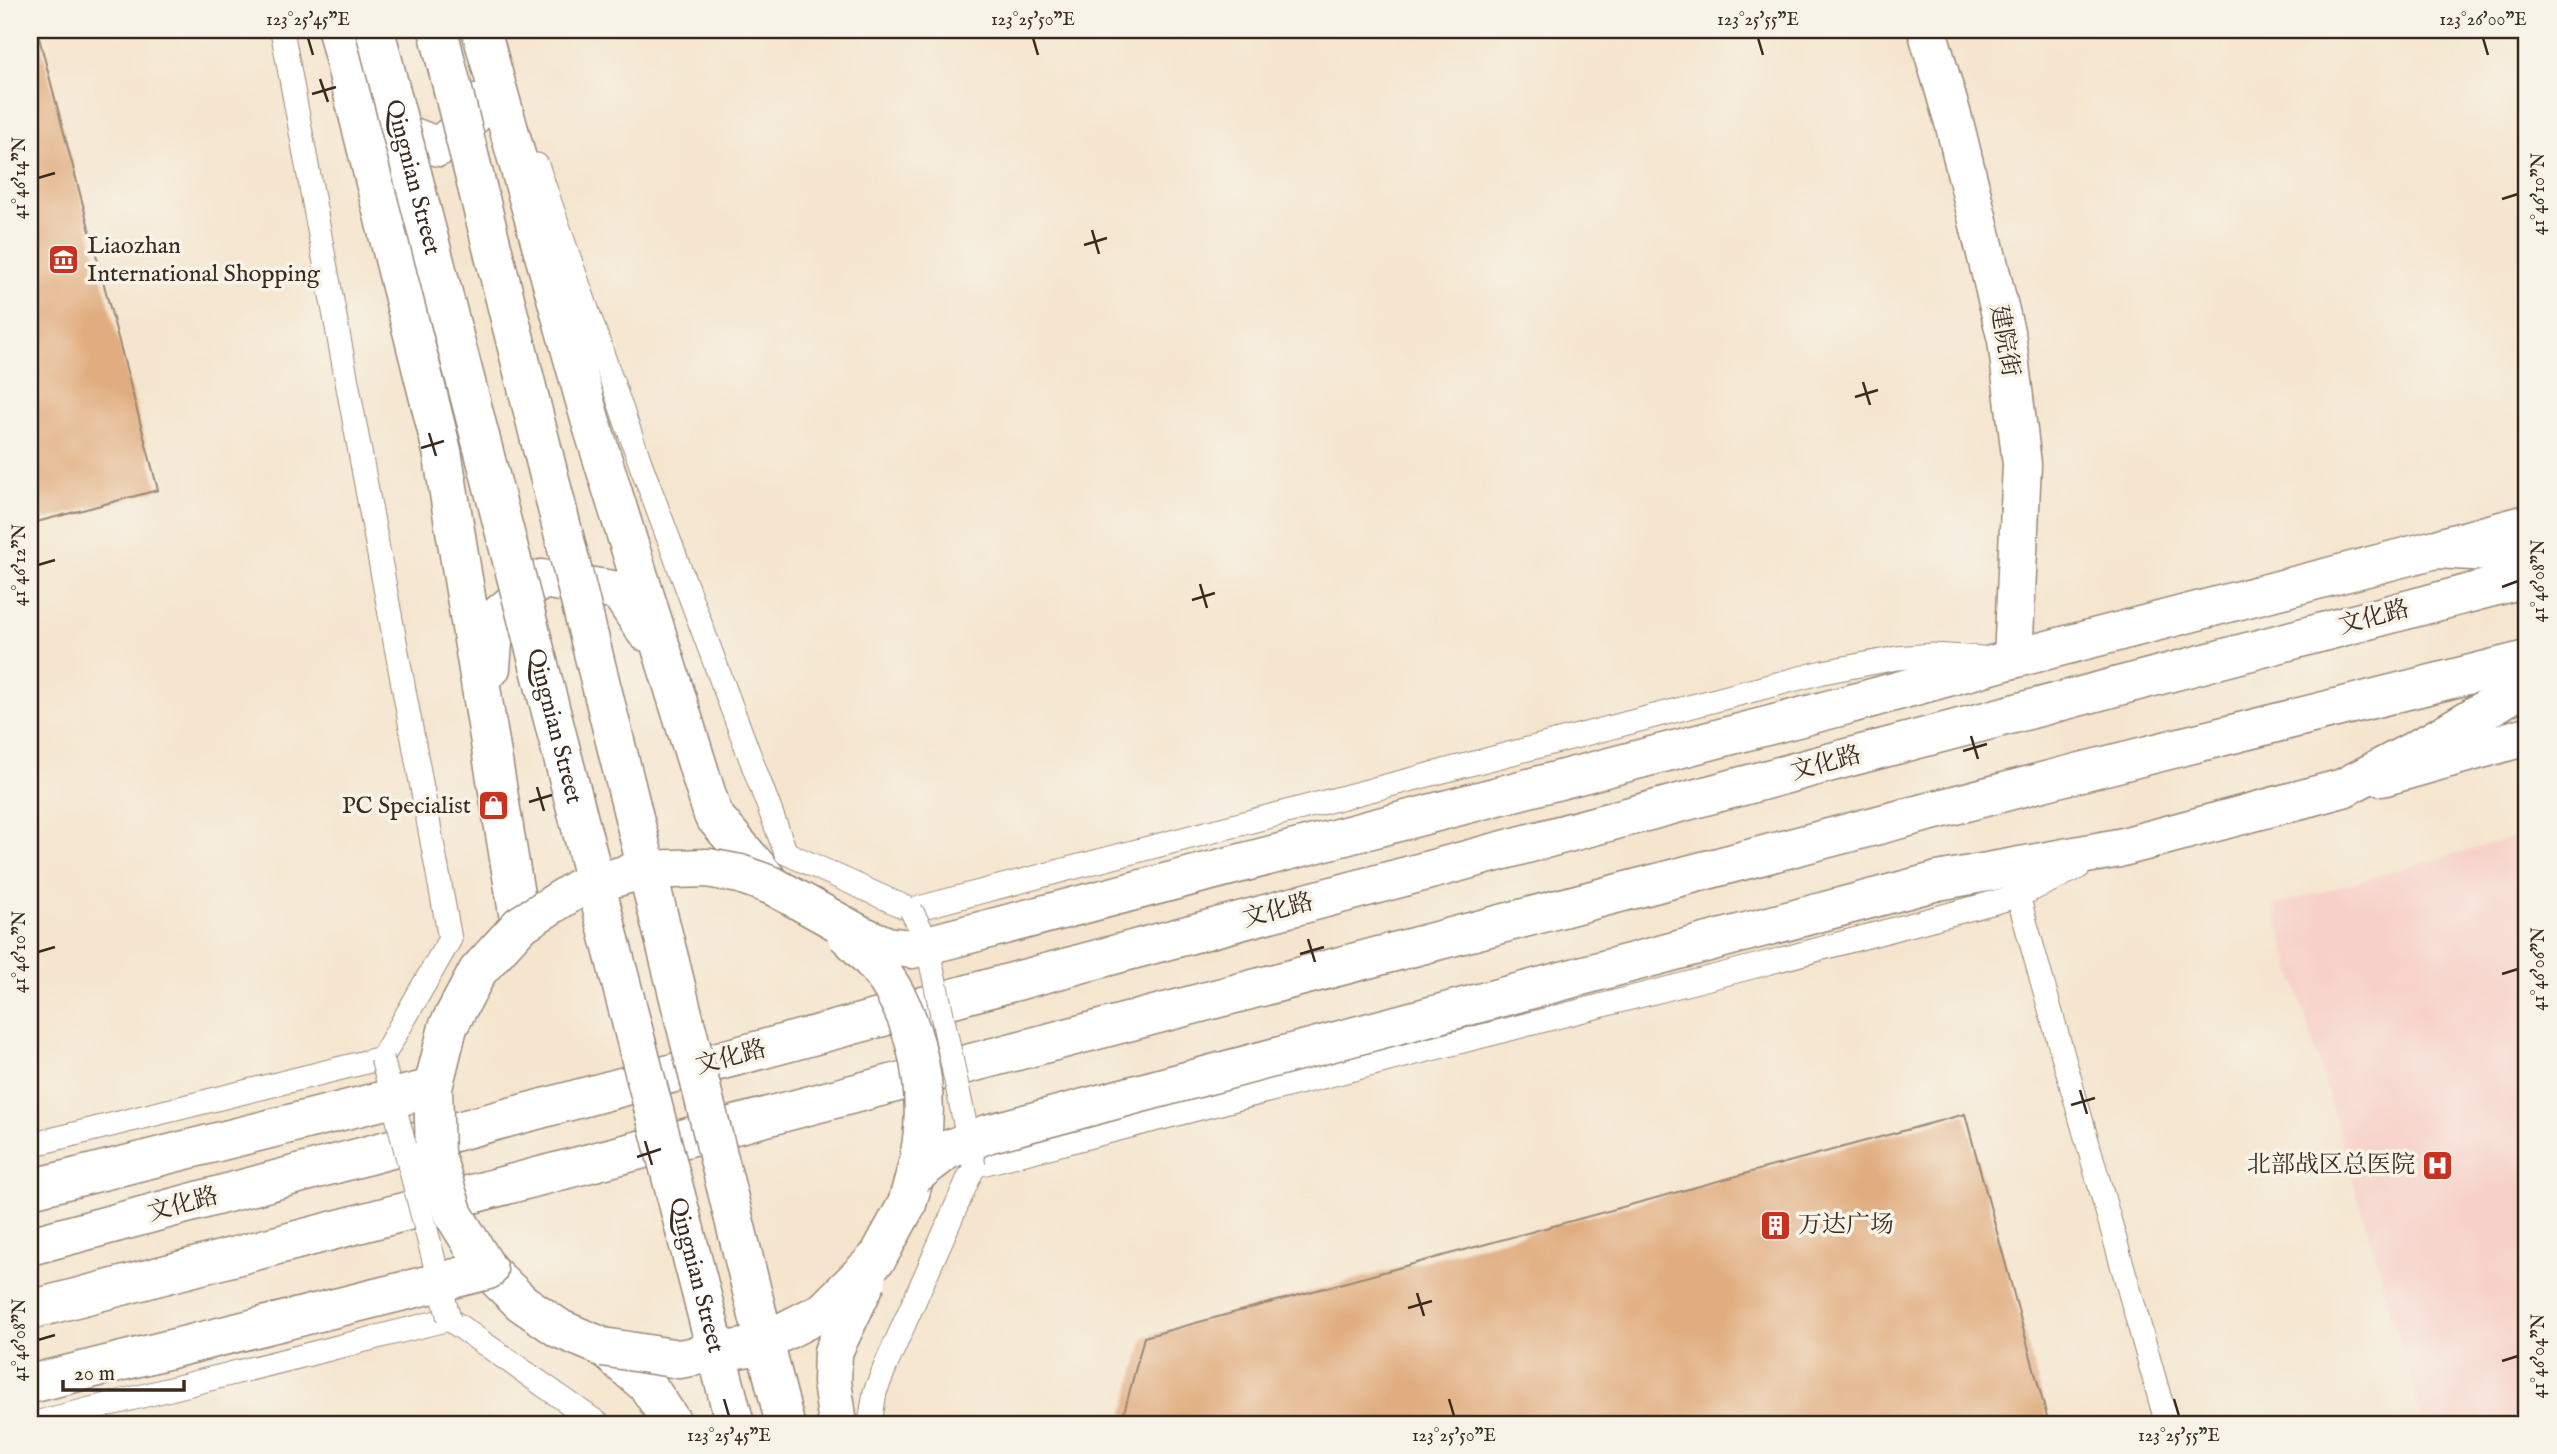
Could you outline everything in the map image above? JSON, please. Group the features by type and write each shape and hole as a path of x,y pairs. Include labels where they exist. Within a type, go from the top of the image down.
{"main road":[{"name":"Qingnian Street","path":"438,30 785,1424"},
{"path":"351,35 395,130 439,147 477,112 473,30"},
{"path":"481,30 590,419 713,815 773,886"},
{"name":"建院街","path":"1927,30 1955,126 2007,340 2022,464 2013,659"},
{"name":"Qingnian Street","path":"351,35 735,1424"},
{"path":"351,35 442,451 520,925"},
{"path":"878,1257 824,1311 755,1346 679,1359 603,1347 560,1329 522,1303 488,1270 454,1215 435,1153 433,1088 448,1027 478,971 520,925 577,889 641,870 708,869 740,874 806,902 833,920 887,946 912,949 2527,524"},
{"path":"2436,549 2527,554"},
{"name":"文化路","path":"30,1246 1827,763 2527,578"},
{"path":"486,724 495,618 542,579 619,591 666,663"},
{"path":"30,1310 2065,776 2527,660"},
{"path":"2343,788 2434,740 2527,685"},
{"path":"915,1175 947,1150 987,1134 1938,881 2119,848 2527,736"},
{"path":"833,920 875,963 892,988 909,1025 924,1085 923,1146 907,1204 878,1257 833,1353 832,1382 838,1424"},
{"path":"30,1189 433,1088"},
{"path":"30,1384 488,1270"},
{"path":"603,1347 647,1385 673,1424"}],"lane":[{"path":"282,30 450,939 382,1058 449,1319 599,1424"},
{"path":"490,30 640,465 786,853 911,910 926,939 974,1167 875,1392 870,1424"},
{"path":"911,910 1823,672 1897,658 1932,655 2013,659"},
{"path":"974,1167 2018,896 2119,848"},
{"path":"2018,896 2167,1424"},
{"path":"30,1145 382,1058"},
{"path":"31,1424 449,1319"}],"shaded area":[{"name":"北部战区总医院","path":"2527,833 2527,1424 2424,1424 2273,906"}],"building":[{"name":"Liaozhan International Shopping","path":"30,30 37,30 158,490 33,523 30,510"},
{"name":"万达广场","path":"1965,1114 2049,1424 1121,1424 1144,1337"}],"place":[{"name":"Liaozhan International Shopping","path":"64,260"},
{"name":"PC Specialist","path":"494,806"},
{"name":"北部战区总医院","path":"2438,1165"},
{"name":"万达广场","path":"1775,1225"}]}
